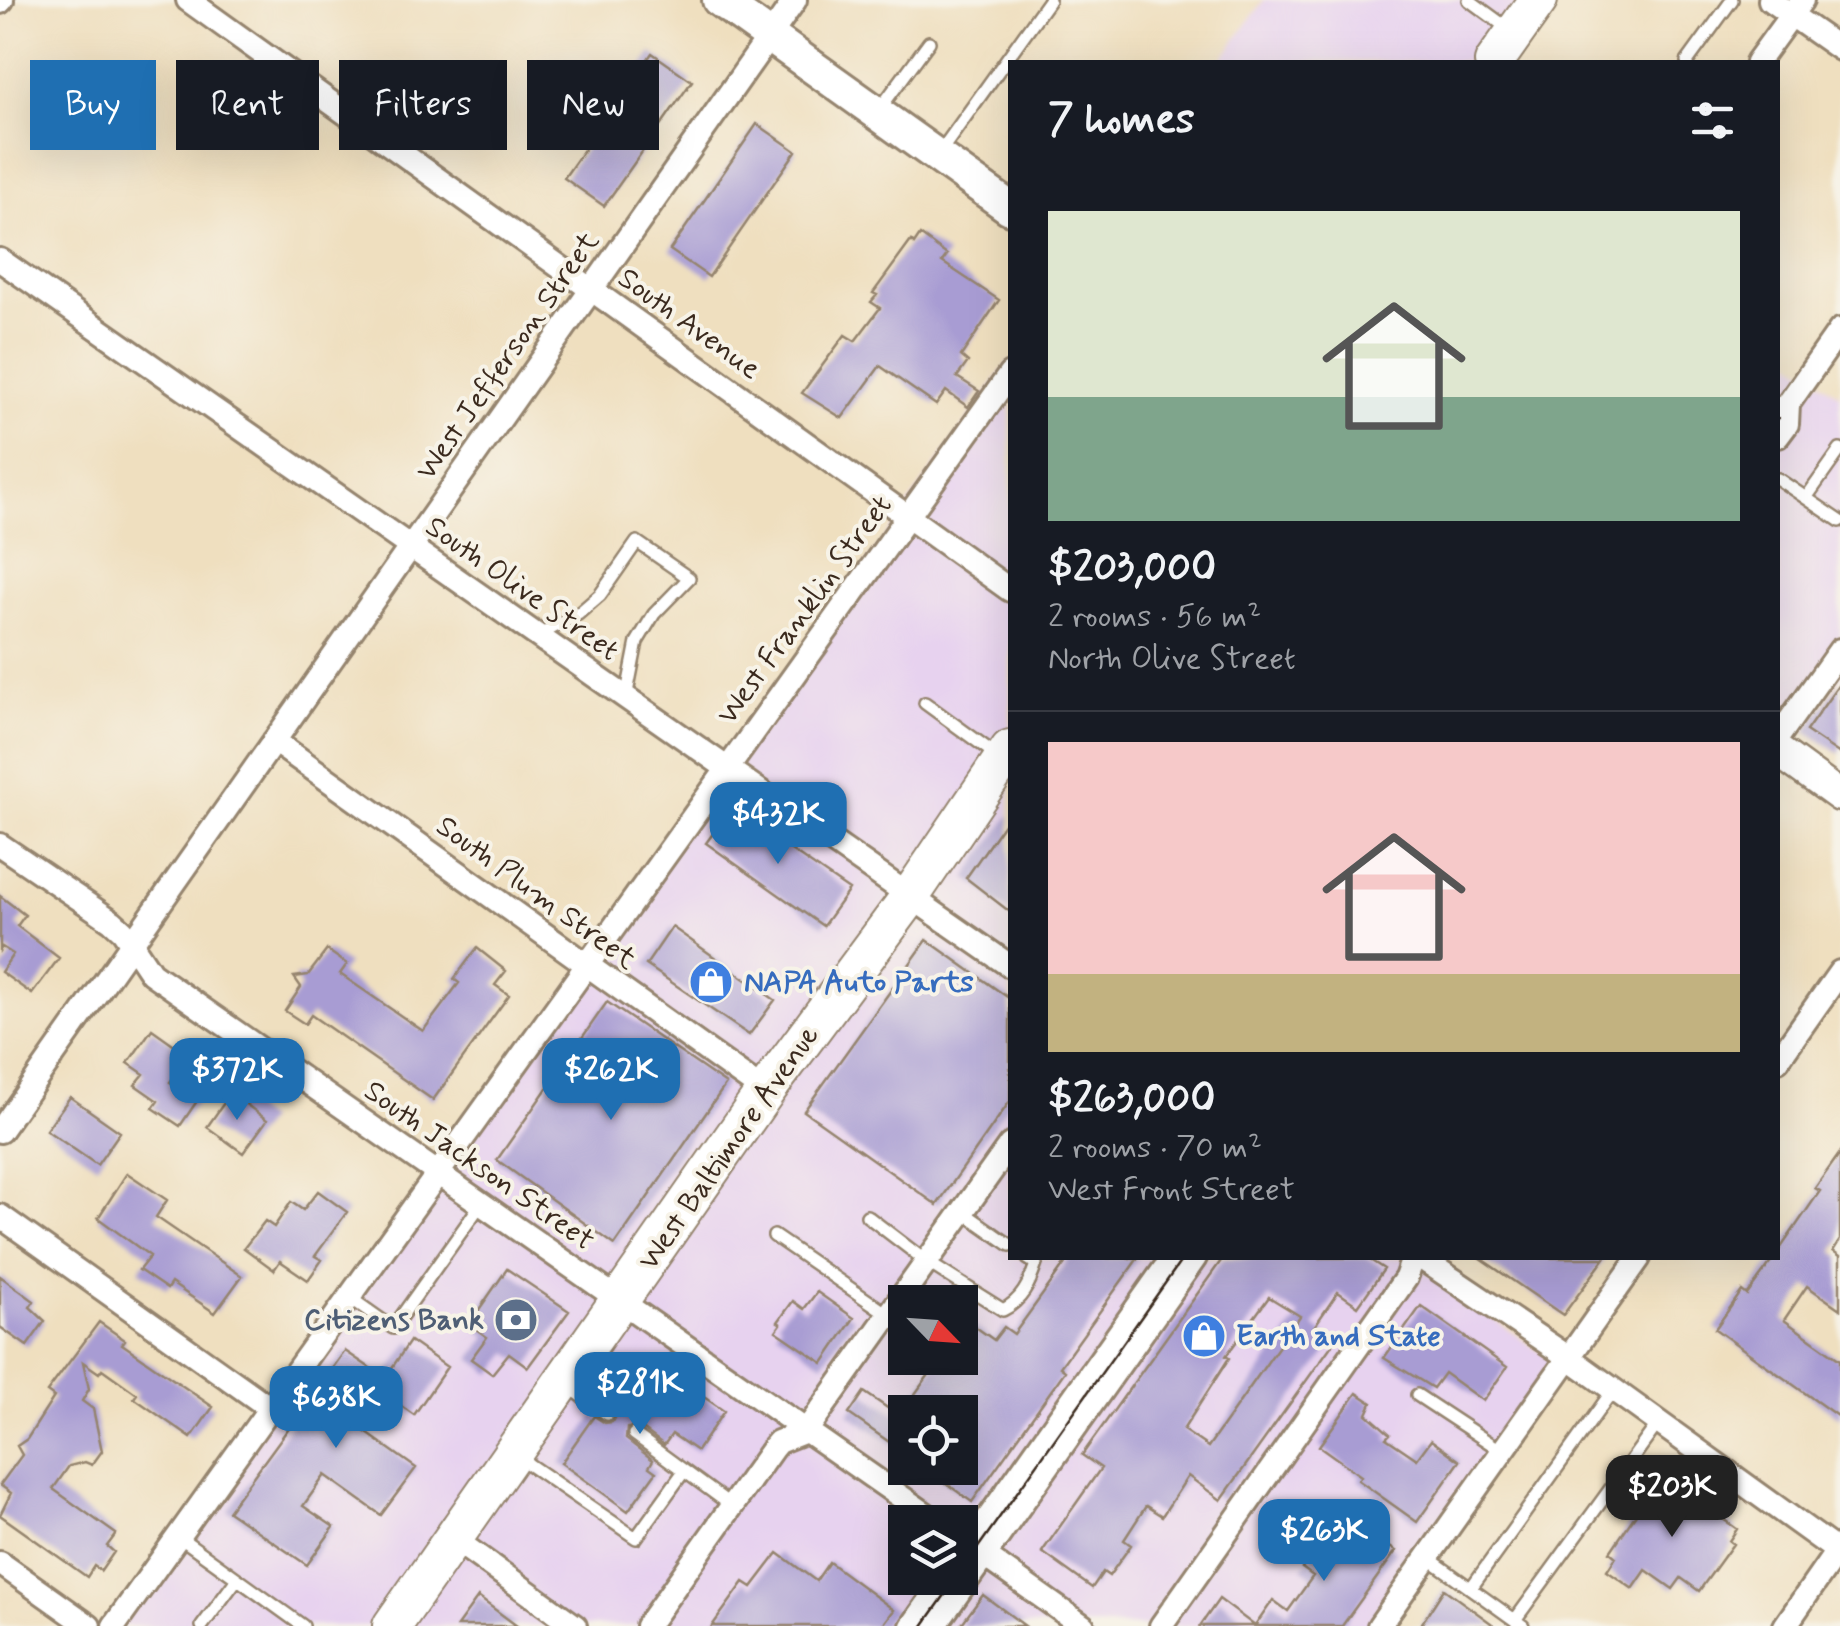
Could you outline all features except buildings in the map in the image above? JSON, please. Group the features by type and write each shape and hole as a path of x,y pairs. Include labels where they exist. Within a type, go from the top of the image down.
{"main road":[{"path":"718,0 1008,207"},
{"path":"1504,48 1538,0"},
{"name":"West Baltimore Avenue","path":"392,1626 766,1092 1000,770"}],"street":[{"name":"South Avenue","path":"188,0 1008,589"},
{"name":"West Jefferson Street","path":"0,1131 795,0"},
{"path":"1770,0 1797,8 1840,49"},
{"path":"1759,60 1797,8"},
{"name":"South Olive Street","path":"0,260 908,898 1008,962"},
{"path":"1781,421 1840,330"},
{"name":"West Franklin Street","path":"114,1626 727,769 1000,400 1008,379"},
{"path":"1780,735 1840,650"},
{"name":"South Plum Street","path":"274,742 766,1092"},
{"path":"1780,752 1838,791"},
{"name":"South Jackson Street","path":"0,845 112,921 132,943 150,973 913,1505"},
{"path":"1780,1057 1840,972"},
{"path":"910,1285 1008,1148"},
{"path":"0,1216 270,1408"},
{"path":"978,1535 1171,1260"},
{"path":"978,1536 1193,1260"},
{"path":"1161,1626 1406,1278 1412,1260"},
{"path":"1424,1260 1568,1357 1839,1552 1785,1626"},
{"path":"1379,1626 1638,1260"},
{"path":"647,1626 778,1442 806,1431 888,1316"},
{"path":"454,1539 576,1626"},
{"path":"978,1556 1083,1626"},
{"path":"0,1563 89,1626"},
{"path":"912,1626 934,1595"},
{"path":"935,1626 948,1595"}],"lane":[{"path":"938,156 1049,0"},
{"path":"1469,0 1504,48"},
{"path":"1688,60 1732,0"},
{"path":"877,114 929,42"},
{"path":"1806,498 1840,450"},
{"path":"1780,479 1840,522"},
{"path":"538,636 578,614 600,596 638,542 689,578 654,614 637,642 626,698"},
{"path":"924,703 1000,770"},
{"path":"349,1297 394,1328 481,1204"},
{"path":"962,1212 1008,1244"},
{"path":"867,1216 926,1262 1003,1310 1016,1303 1029,1285 1036,1264 1030,1260"},
{"path":"774,1236 888,1314"},
{"path":"563,1383 606,1414"},
{"path":"1470,1588 1614,1390"},
{"path":"1417,1396 1502,1452"},
{"path":"1427,1556 1519,1623 1658,1422"},
{"path":"634,1434 732,1506"},
{"path":"514,1454 636,1538 684,1470"},
{"path":"178,1536 303,1626"},
{"path":"202,1626 238,1579"}],"shaded area":[{"path":"1264,0 1533,0 1490,60 1221,60"},
{"path":"1780,352 1840,395 1840,678 1780,763"},
{"path":"1008,363 1008,1260 1431,1260 1424,1270 1554,1362 1368,1626 119,1626"}],"tram line":[{"path":"978,1548 1182,1260"},
{"path":"923,1626 945,1595"}],"place":[{"name":"NAPA Auto Parts","path":"711,982"},
{"name":"Citizens Bank","path":"516,1320"},
{"name":"Earth and State","path":"1204,1336"}]}
